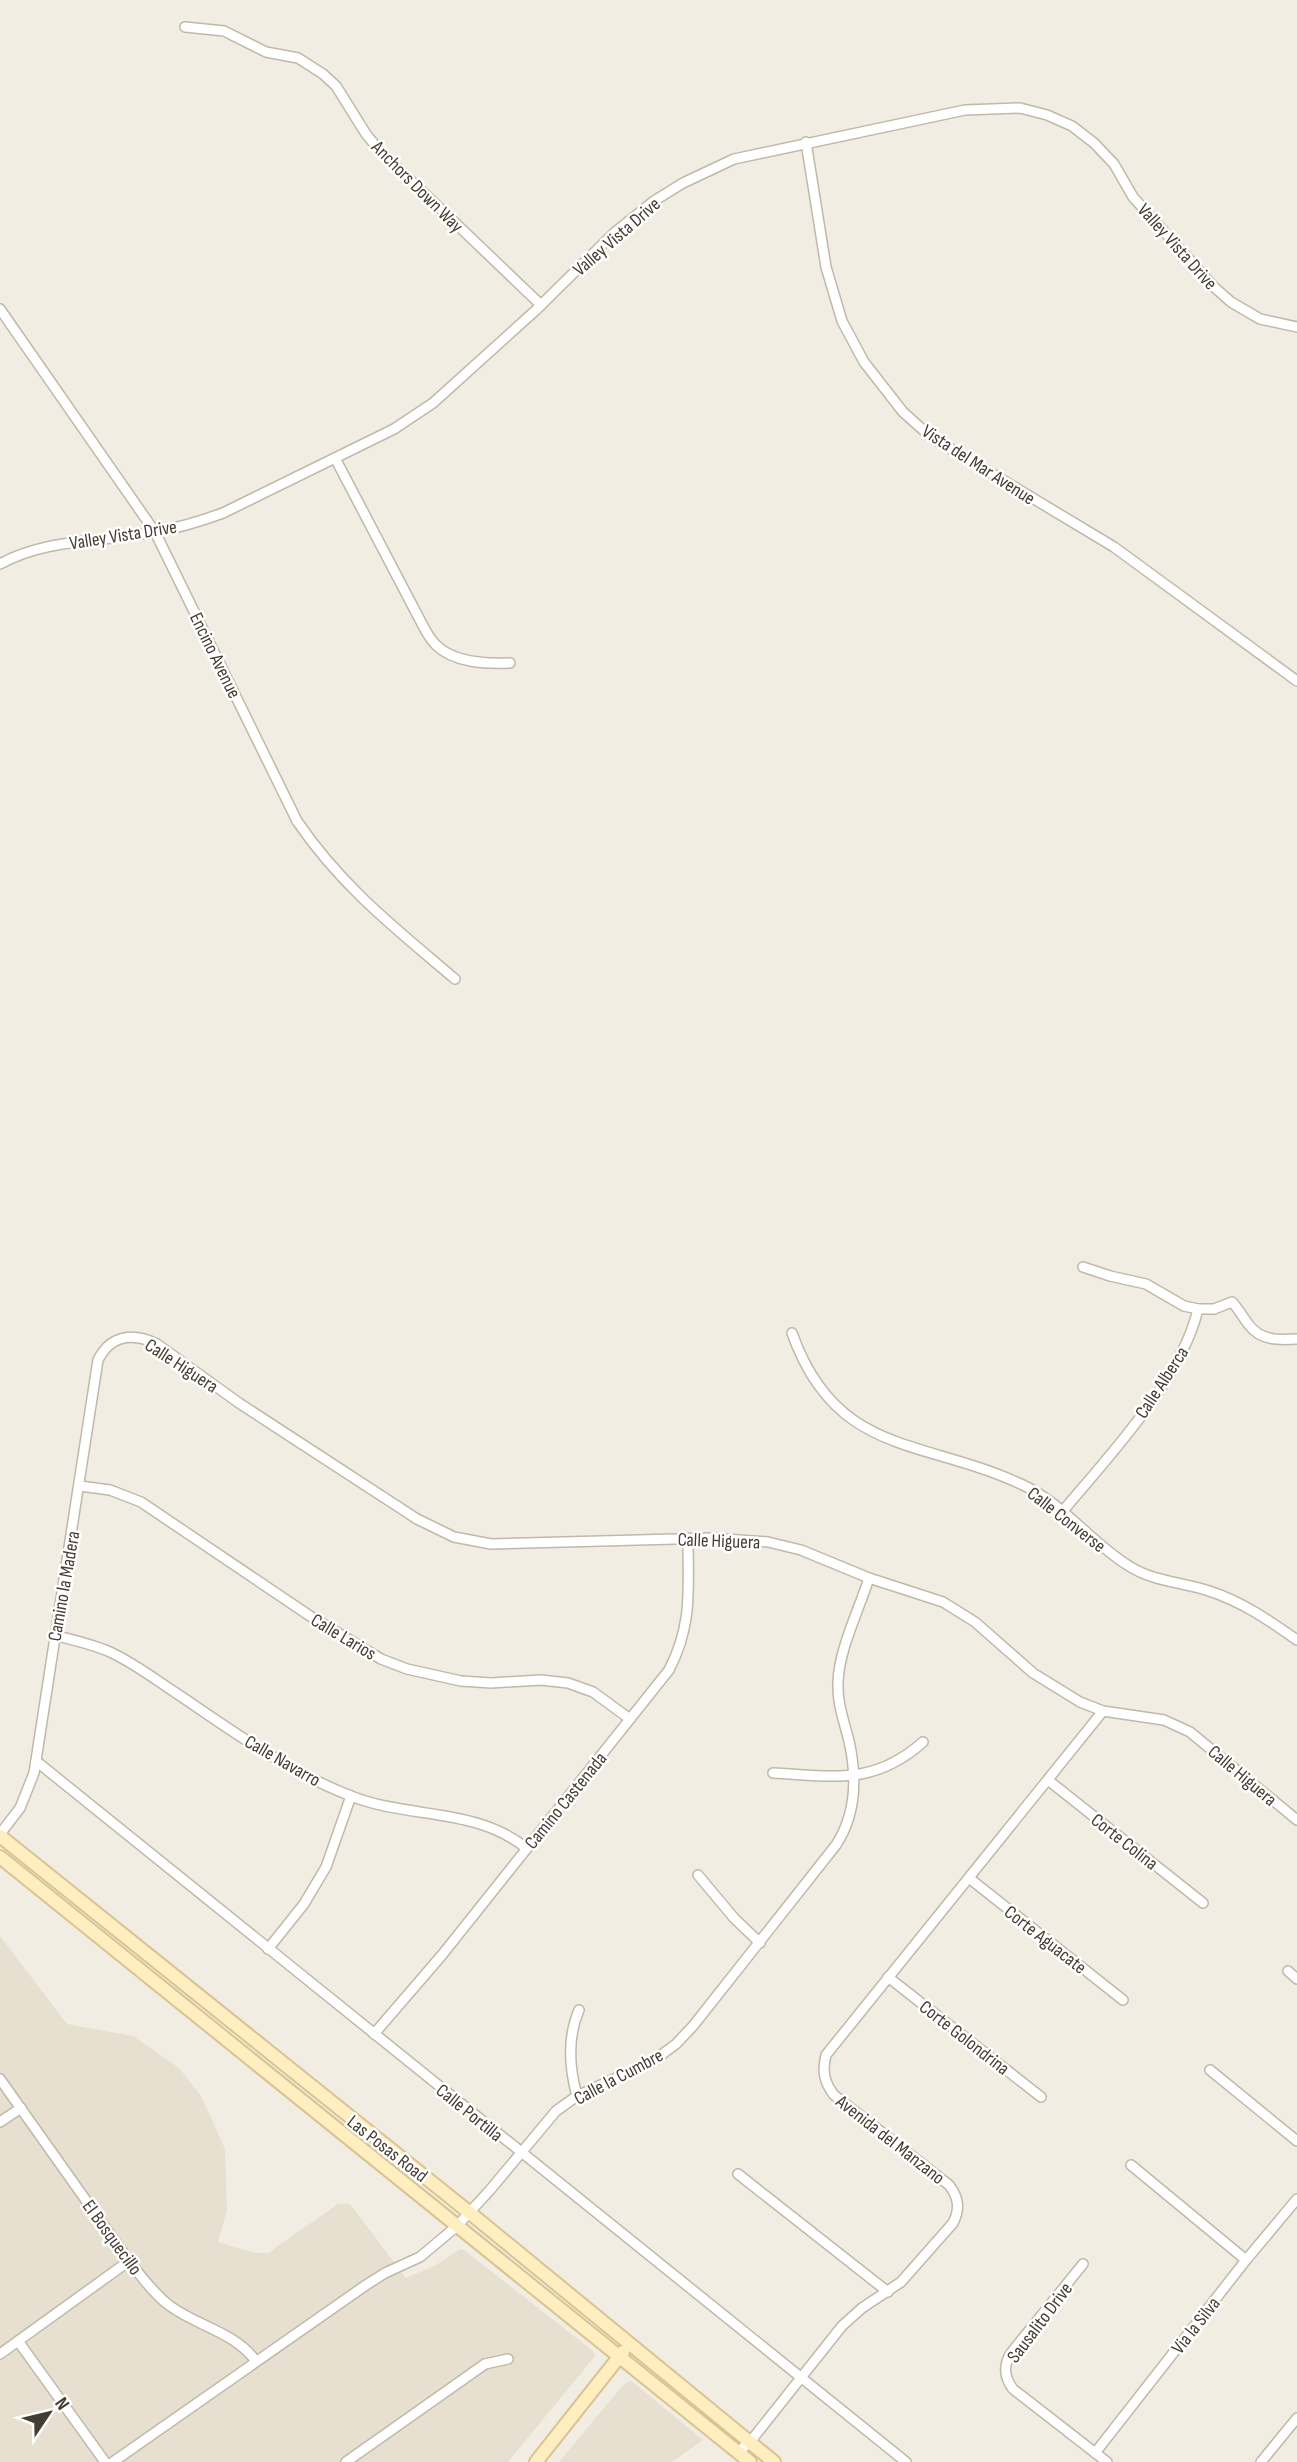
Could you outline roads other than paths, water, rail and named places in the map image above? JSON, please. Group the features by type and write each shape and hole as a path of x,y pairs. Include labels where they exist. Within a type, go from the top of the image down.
{"main road":[{"name":"Las Posas Road","path":"0,1835 470,2213 774,2462"},
{"name":"Las Posas Road","path":"0,1857 750,2462"},
{"path":"536,2462 629,2343"}],"street":[{"name":"Anchors Down Way","path":"185,27 224,31 267,52 298,58 323,74 336,86 379,150 541,305"},
{"name":"Valley Vista Drive","path":"0,565 15,556 55,545 155,532 223,513 394,429 433,403 541,305 614,233 669,191 734,159 965,110 1007,107 1047,114 1072,126 1094,143 1114,164 1133,197 1214,287 1231,302 1259,318 1297,327"},
{"name":"Vista del Mar Avenue","path":"806,142 826,267 842,321 864,362 903,412 931,437 1114,547 1297,681"},
{"name":"Encino Avenue","path":"0,309 155,532 297,821 320,855 357,895 455,979"},
{"path":"335,458 435,644 458,658 477,662 510,663"},
{"path":"1083,1267 1146,1283 1184,1306 1214,1309 1232,1302 1250,1326 1263,1336 1270,1339 1297,1339"},
{"name":"Calle Alberca","path":"1062,1512 1164,1383 1185,1348 1198,1309"},
{"name":"Calle Converse","path":"792,1333 816,1385 836,1407 860,1426 1025,1486 1062,1512 1129,1567 1154,1578 1222,1595 1297,1640"},
{"name":"Calle Higuera","path":"120,1338 137,1336 157,1344 239,1403 416,1519 454,1537 491,1544 733,1538 786,1546 869,1578 922,1594 959,1611 983,1628 1033,1673 1080,1702 1104,1711 1150,1716 1190,1732 1297,1820"},
{"name":"Camino la Madera","path":"0,1835 26,1797 36,1761 98,1360 106,1348 120,1338"},
{"name":"Calle Larios","path":"80,1486 110,1490 141,1502 310,1616 381,1659 420,1673 461,1681 491,1683 541,1680 568,1683 593,1692 631,1719"},
{"name":"Camino Castenada","path":"374,2034 442,1955 668,1670 682,1642 690,1595 688,1538"},
{"name":"Calle la Cumbre","path":"113,2462 385,2273 420,2257 470,2213 556,2111 577,2096 653,2061 693,2026 841,1837 852,1810 854,1775 849,1740 840,1709 839,1672 844,1648 869,1578"},
{"name":"Calle Navarro","path":"54,1635 111,1652 257,1747 313,1779 351,1796 386,1807 484,1824 506,1834 526,1848"},
{"name":"Avenida del Manzano","path":"738,2452 750,2442 802,2379 842,2326 910,2273 953,2223 958,2206 955,2192 950,2185 834,2095 825,2080 823,2065 830,2048 1104,1711"},
{"path":"772,1773 854,1775 882,1769 923,1742"},
{"name":"Calle Portilla","path":"36,1761 906,2462"},
{"name":"Corte Colina","path":"1048,1780 1203,1903"},
{"path":"268,1949 304,1904 326,1867 351,1796"},
{"path":"698,1875 734,1918 760,1943"},
{"name":"Corte Aguacate","path":"969,1878 1123,2000"},
{"path":"1288,1971 1297,1979"},
{"name":"Corte Golondrina","path":"888,1977 1041,2097"},
{"path":"577,2096 570,2059 573,2024 579,2010"},
{"path":"1210,2070 1297,2141"},
{"name":"El Bosquecillo","path":"0,2079 129,2261 169,2305 238,2341 257,2361"},
{"path":"0,2122 21,2108"},
{"path":"1131,2165 1246,2260"},
{"path":"738,2174 888,2292"},
{"name":"Via la Silva","path":"1095,2453 1297,2199"},
{"path":"0,2354 129,2261"},
{"name":"Sausalito Drive","path":"1083,2264 1011,2353 1005,2367 1005,2375 1013,2389 1107,2462"},
{"path":"18,2341 105,2462"},
{"path":"346,2462 485,2364 508,2359"},
{"path":"1261,2462 1297,2418"}]}
